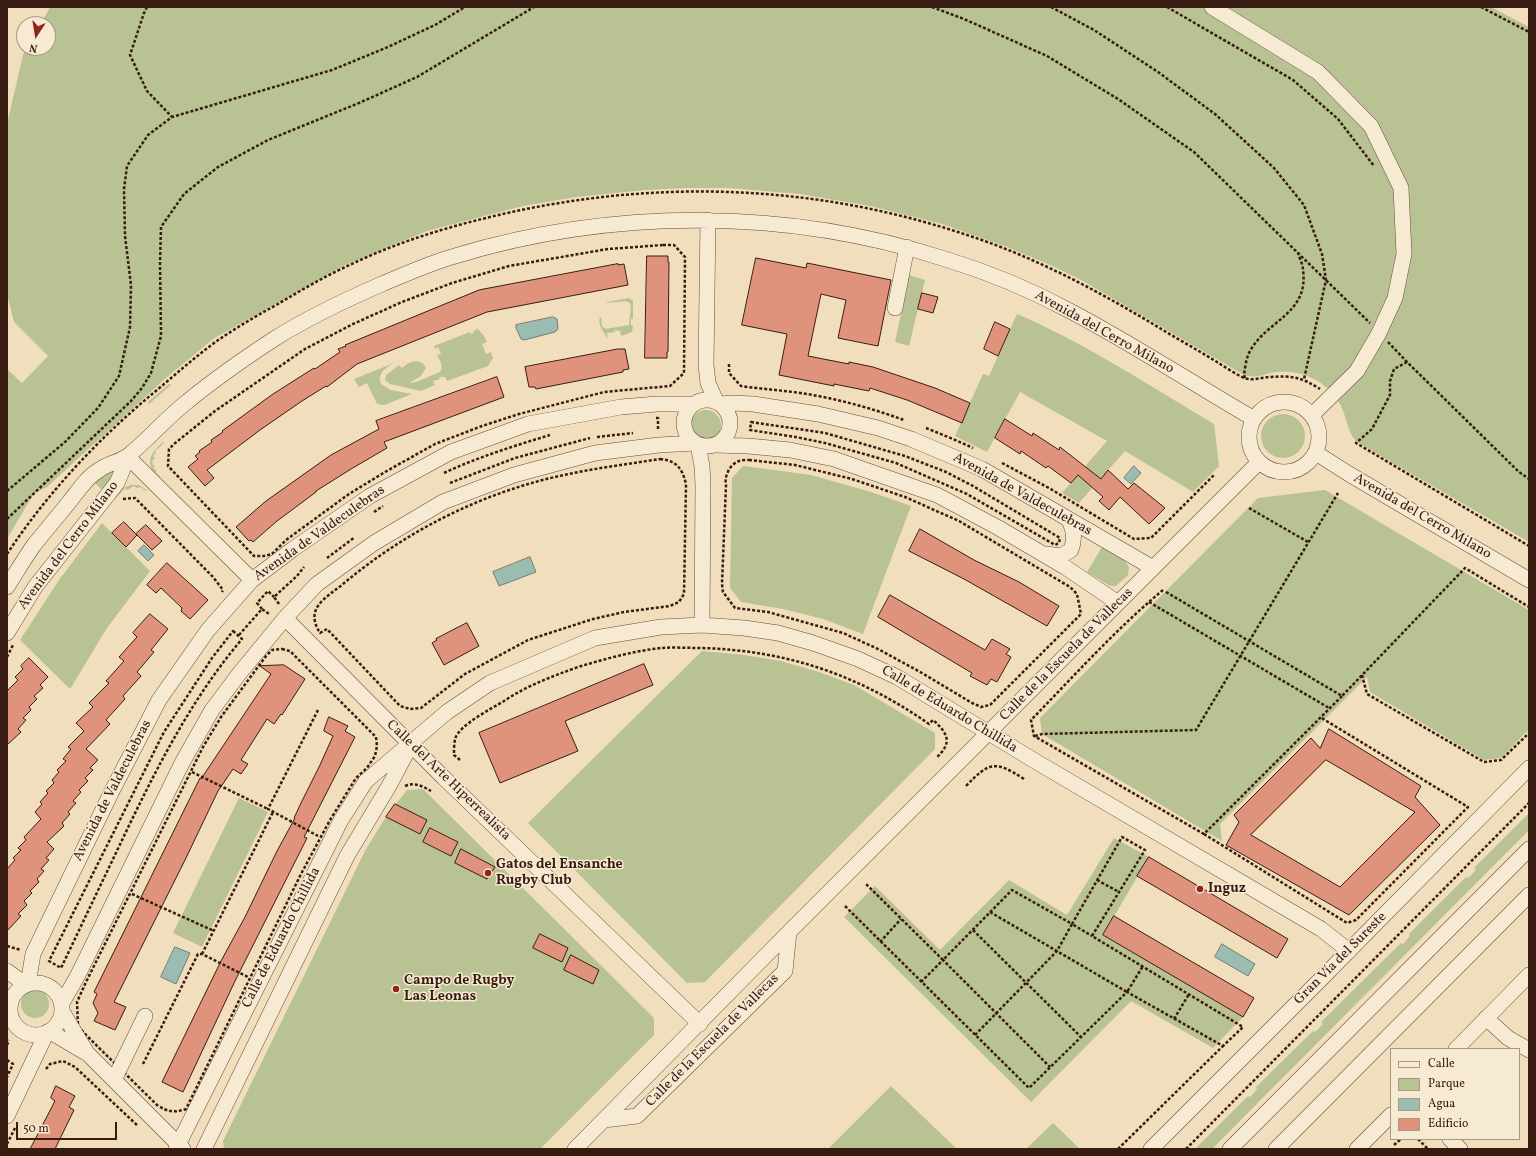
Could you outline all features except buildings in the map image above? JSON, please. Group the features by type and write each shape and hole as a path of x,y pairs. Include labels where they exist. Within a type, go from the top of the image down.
{"street":[{"path":"1212,7 1318,72 1371,126 1400,188 1404,254 1395,298 1379,333 1357,371 1312,415"},
{"path":"703,485 707,462 715,445 726,436 731,425 727,410 719,402 708,383 706,364 708,220"},
{"name":"Avenida del Cerro Milano","path":"7,587 32,548 85,482 98,470 128,457 159,426 187,402 237,364 277,338 335,304 452,257 542,234 632,222 708,220 791,225 907,247 973,268 1008,282 1066,309 1254,419"},
{"path":"894,308 907,247"},
{"path":"702,625 702,466 697,444 687,435 684,426 684,416 694,403 702,388 706,364"},
{"path":"694,403 706,399 719,402"},
{"name":"Avenida de Valdeculebras","path":"719,402 794,409 842,419 892,432 982,469 1153,568"},
{"path":"1282,402 1293,403 1303,407 1312,415 1320,434 1316,453 1309,462 1290,472 1279,472 1268,468 1259,462 1249,441 1250,430 1254,419 1261,410 1270,404 1282,402"},
{"name":"Avenida de Valdeculebras","path":"27,984 33,954 112,791 159,700 208,630 252,580 293,549 370,496 451,452 528,424 622,407 694,403"},
{"path":"7,1116 48,1032 58,1022 62,1007 182,763 212,710 239,674 285,618 317,584 374,543 443,502 514,475 596,453 659,446 697,444 706,446 748,446 790,450 834,459 937,495 997,527 1065,567 1118,603"},
{"name":"Avenida del Cerro Milano","path":"1316,453 1348,474 1529,580"},
{"path":"128,457 252,580"},
{"name":"Avenida del Cerro Milano","path":"7,633 35,587 117,483 128,457"},
{"name":"Calle de la Escuela de Vallecas","path":"575,1149 700,1024 789,932 1259,462"},
{"path":"1043,554 1061,556 1071,550 1074,541 1074,531 1070,520"},
{"name":"Calle del Arte Hiperrealista","path":"285,618 443,777 700,1024"},
{"name":"Calle de Eduardo Chillida","path":"179,1148 341,820 366,781 447,712 490,683 595,638 661,627 702,625 744,628 778,633 813,642 858,659 897,677 988,733 1321,929 1349,951"},
{"name":"Calle de Eduardo Chillida","path":"204,1149 347,856 389,786 411,744"},
{"name":"Gran Vía del Sureste","path":"1151,1149 1529,768"},
{"path":"1230,1149 1529,849"},
{"path":"1276,1149 1529,895"},
{"name":"Calle de la Escuela de Vallecas","path":"604,1120 637,1116 785,971 789,932"},
{"path":"7,971 27,984"},
{"path":"1457,1048 1529,975"},
{"path":"88,1054 48,1032 30,1034 22,1030 12,1017 9,1005 14,995 27,984 37,983 49,986 58,995 62,1007 88,1054 179,1148"},
{"path":"114,1080 146,1016"},
{"path":"1486,1018 1508,1038 1529,1050"},
{"path":"1357,1149 1390,1116"},
{"path":"1451,1140 1460,1149"}],"path":[{"path":"147,7 130,55 147,91 172,117"},
{"path":"7,491 65,442 98,408 119,376 130,327 131,285 126,236 124,189 127,166 148,135 172,117 332,70 388,48 435,25 465,7"},
{"path":"7,519 131,401 142,388 151,373 160,336 161,227 184,194 218,167 262,143 417,77 534,7"},
{"path":"932,7 964,19 1047,56 1118,99 1194,152 1344,296 1407,362 1519,472 1529,479"},
{"path":"1050,7 1094,30 1158,72 1215,114 1274,168 1304,205 1322,254 1326,280 1304,379"},
{"path":"1167,7 1293,80 1338,119 1376,170"},
{"path":"1481,7 1529,32"},
{"path":"662,192 704,191 794,196 887,212 947,228 1010,251 1071,278 1126,308 1246,379 1290,376 1304,379 1322,390 1329,397"},
{"path":"245,545 168,466 169,450 215,411 305,349 353,324 402,302 452,283 509,266 608,249 674,245 685,257 684,373 670,386 656,386"},
{"path":"1246,379 1244,375 1249,352 1262,335 1295,306 1303,289 1303,270 1297,252"},
{"path":"1407,362 1394,369 1390,381 1390,395 1372,429 1356,443 1529,546"},
{"path":"729,364 729,373 742,386 756,388"},
{"path":"7,554 46,501 72,471 117,424 138,405"},
{"path":"651,419 658,418 658,431"},
{"path":"750,430 751,422"},
{"path":"437,477 457,467 484,457 552,435"},
{"path":"660,459 674,462 684,473 686,484 683,582 684,594 679,602 670,606 657,607 593,619 528,640 465,674 422,708 410,709 400,706 327,629 320,633 315,626 314,616 317,605 366,564 408,537 468,505 514,489 563,475 660,459"},
{"path":"744,610 735,608 729,602 723,592 722,584 725,481 730,468 739,461 749,460 795,465 852,479 905,497 959,521 1070,587 1077,594 1081,614 990,704 981,707 952,692"},
{"path":"1099,518 1134,539 1151,538 1215,474"},
{"path":"1034,736 1042,734 1196,730 1338,493"},
{"path":"369,515 387,504"},
{"path":"142,505 213,577"},
{"path":"1249,508 1308,542"},
{"path":"274,597 297,576 304,567"},
{"path":"1204,834 1342,696 1465,568 1529,607"},
{"path":"268,591 279,604 269,614 262,609 257,603 268,591"},
{"path":"1320,717 1468,807 1356,920 1348,923 1204,834 1034,736 1031,720 1149,602 1165,591 1342,696"},
{"path":"1149,602 1240,657 1329,708"},
{"path":"239,636 262,609"},
{"path":"233,631 239,636 242,638 200,694 155,771 61,968 49,961 164,732 216,653 233,631"},
{"path":"460,760 454,754 455,739 460,730 510,697 542,680 581,667 626,654 661,648 717,649 768,654 816,666 844,676 911,711 929,724 933,720 940,726 945,733 947,742 944,751 936,758"},
{"path":"266,656 272,650 282,649 290,651 376,737 377,746 374,756 367,768"},
{"path":"1362,675 1366,694 1484,762 1501,760 1529,733"},
{"path":"268,809 318,710"},
{"path":"966,786 987,767 997,766 1009,769 1024,779"},
{"path":"191,771 321,837"},
{"path":"401,788 408,785 417,784 431,791"},
{"path":"1186,1149 1529,803"},
{"path":"143,1064 198,954 202,954 214,931 273,812"},
{"path":"975,1035 1057,951 1122,837 1145,850 1092,936"},
{"path":"1097,880 1119,892"},
{"path":"866,884 1050,1067"},
{"path":"921,982 1012,890 1072,924 1243,1027 1118,1149"},
{"path":"130,893 214,931"},
{"path":"845,906 1029,1088 1127,992 1142,966"},
{"path":"990,912 1223,1046"},
{"path":"880,942 901,919"},
{"path":"973,930 1081,1037"},
{"path":"7,946 21,950"},
{"path":"202,954 251,979"},
{"path":"1174,1019 1189,994"},
{"path":"7,1045 9,1040"},
{"path":"7,1060 14,1064 7,1077"},
{"path":"43,1074 50,1064 63,1060 75,1067 138,1126"},
{"path":"1394,1145 1400,1140"},
{"path":"1419,1140 1428,1149"}],"green space":[{"path":"50,7 1491,7 1529,27 1529,542 1357,442 1353,438 1338,401 1326,387 1312,378 1286,372 1277,372 1258,376 1244,375 1083,281 1048,264 1007,247 942,224 870,206 800,194 729,188 645,190 576,197 523,206 427,231 345,265 213,339 166,378 47,487 34,493 7,539 7,369 22,383 48,356 14,322 7,294 7,124 23,56 56,56 56,16 45,16"},
{"path":"909,275 925,280 909,346 895,342"},
{"path":"629,298 633,301 633,319 631,319 631,325 633,326 632,332 621,336 620,331 614,330 615,332 607,333 608,339 600,326 600,317 602,326 606,329 629,325 631,306 630,303 626,301 607,302"},
{"path":"1017,314 1067,338 1214,424 1219,466 1193,492 1125,451 1079,503 1062,493 1107,441 1020,392 987,452 955,436 983,374 989,376"},
{"path":"478,329 487,342 482,344 486,354 491,352 493,358 488,366 447,381 445,377 439,377 440,379 433,381 435,385 421,391 390,384 385,380 386,375 399,365 402,368 415,361 421,362 426,368 421,376 409,383 416,382 440,372 442,366 437,355 441,354 438,347 435,349 434,346 470,332 471,334 474,333 473,331"},
{"path":"394,363 385,369 381,374 381,384 391,390 412,394 384,405 377,404 367,383 359,387 354,379"},
{"path":"169,384 171,385 149,404 148,402"},
{"path":"706,410 716,415 721,425 716,435 706,440 696,435 691,425 696,415"},
{"path":"1279,414 1287,414 1292,415 1299,420 1304,427 1304,445 1299,452 1292,457 1279,458 1271,455 1264,448 1261,440 1261,432 1264,424 1271,417"},
{"path":"163,442 164,443 155,451 156,453 153,456 155,458 152,461 152,464 155,466 153,468 157,471 155,472 160,477 158,478 151,467 150,459 154,451"},
{"path":"114,466 119,468 102,490 94,482"},
{"path":"743,466 811,475 871,492 911,506 863,634 823,619 783,609 741,602 730,588 732,478"},
{"path":"131,485 139,485 147,490 146,491 141,487 137,488 134,486 127,490 125,488 115,499 113,498 123,488"},
{"path":"1325,490 1529,610 1529,729 1501,758 1484,760 1370,692 1367,677 1220,824 1222,841 1042,734 1040,718 1258,498"},
{"path":"102,523 150,571 107,628 70,689 20,640 59,580"},
{"path":"1102,547 1125,561 1129,567 1128,575 1116,586 1110,586 1087,572"},
{"path":"702,651 744,655 781,661 819,672 854,685 935,733 935,749 705,982 687,983 528,823"},
{"path":"423,789 654,1018 654,1035 540,1149 224,1149 223,1141 366,849 386,817 407,790"},
{"path":"239,798 268,812 202,947 173,933"},
{"path":"1529,813 1529,830 1212,1149 1195,1149 1248,1096 1250,1097 1257,1089 1256,1087 1313,1031 1315,1032 1323,1024 1321,1022 1401,943 1403,944 1410,936 1409,934 1466,877 1468,878 1476,870 1474,868"},
{"path":"1114,838 1149,857 1103,935 1243,1017 1213,1048 1131,1001 1031,1102 844,917 875,886 940,950 1009,880 1067,915"},
{"path":"35,990 45,994 49,1004 45,1014 35,1018 25,1014 21,1004 25,994"},
{"path":"891,1086 957,1149 828,1149"},
{"path":"1053,1123 1080,1149 1026,1149"}],"water":[{"path":"553,317 557,319 558,329 555,332 524,340 521,339 516,325"},
{"path":"1134,466 1141,473 1131,484 1124,478"},
{"path":"144,545 154,555 148,561 138,551"},
{"path":"530,557 536,572 499,586 493,572"},
{"path":"1222,944 1255,964 1248,976 1215,957"},
{"path":"175,947 190,953 176,984 161,977"}],"place":[{"name":"Gatos del Ensanche Rugby Club","path":"488,873"},
{"name":"Inguz","path":"1200,889"},
{"name":"Campo de Rugby Las Leonas","path":"396,989"}]}
